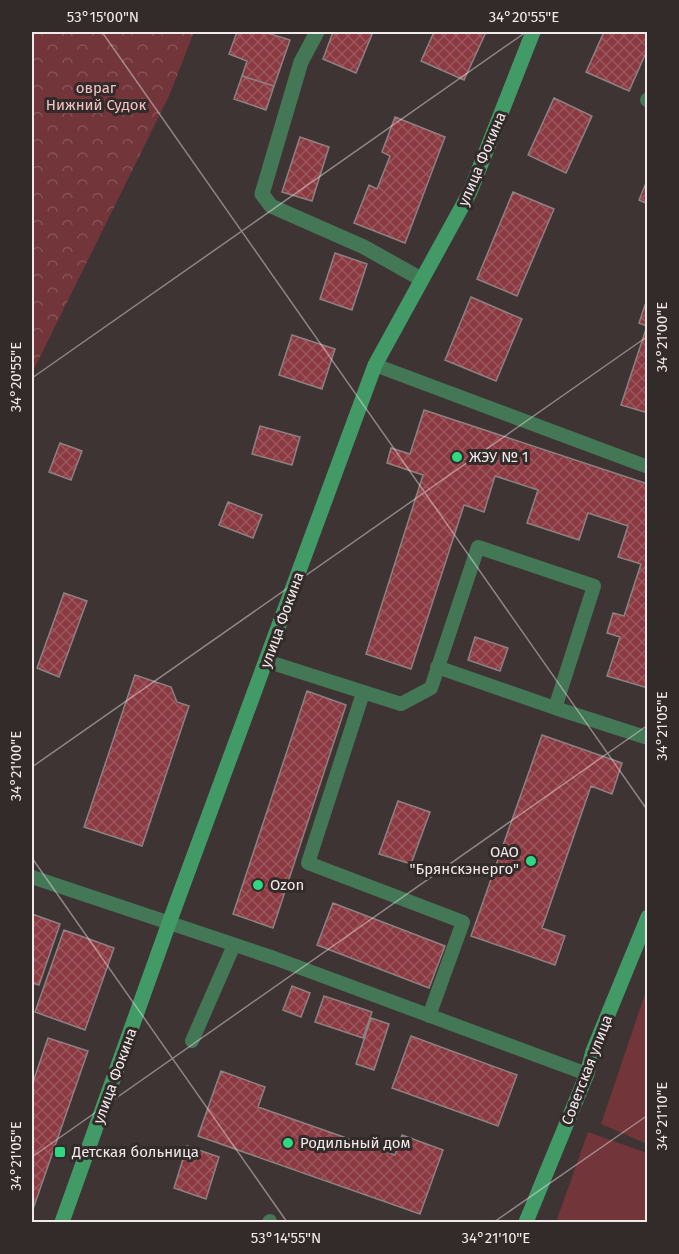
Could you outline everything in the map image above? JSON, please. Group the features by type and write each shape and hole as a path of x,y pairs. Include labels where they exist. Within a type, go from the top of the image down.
{"main road":[{"name":"улица Фокина","path":"62,1222 375,365 470,192 533,32"},
{"name":"Советская улица","path":"526,1222 587,1074 592,1051 648,917"}],"street":[{"path":"317,32 302,62 262,194 271,206 364,247 421,279"}],"lane":[{"path":"375,365 648,467"},
{"path":"266,662 401,705 431,688 478,547 594,586 555,708"},
{"path":"437,667 648,738"},
{"path":"363,693 308,863 463,922 429,1016"},
{"path":"32,877 274,958 587,1074"},
{"path":"192,1041 234,945"}],"green space":[{"name":"овраг Нижний Судок","path":"32,32 194,32 169,96 32,373"},
{"path":"647,988 647,1144 601,1124"},
{"path":"588,1132 647,1153 647,1222 556,1222"}],"building":[{"path":"237,32 264,32 290,40 274,86 242,76 247,61 229,54"},
{"path":"333,32 373,32 356,73 323,59"},
{"path":"434,32 486,32 464,80 421,61"},
{"path":"604,32 648,32 648,48 629,91 586,72"},
{"path":"242,76 274,86 266,110 234,99"},
{"path":"554,98 592,116 566,173 528,155"},
{"path":"395,117 445,137 405,243 354,223 369,185 377,189 390,156 382,152"},
{"path":"300,137 329,147 312,201 282,192"},
{"path":"648,178 648,204 639,200"},
{"path":"513,192 554,209 517,296 477,279"},
{"path":"335,253 367,264 352,310 320,299"},
{"path":"471,297 522,319 496,381 445,360"},
{"path":"645,305 648,306 648,413 621,405 647,326 639,323"},
{"path":"292,335 335,349 322,389 279,375"},
{"path":"424,410 648,484 648,688 607,676 620,637 607,633 613,613 624,616 641,564 618,557 628,526 588,513 579,540 527,523 538,490 495,476 484,512 464,505 411,669 366,654 423,475 387,463 391,448 410,454"},
{"path":"260,426 300,437 292,465 252,454"},
{"path":"60,443 82,451 71,480 49,472"},
{"path":"228,502 262,515 253,538 219,525"},
{"path":"64,593 87,601 59,677 37,668"},
{"path":"475,637 508,648 500,671 468,660"},
{"path":"135,675 171,687 177,702 189,706 142,846 84,827"},
{"path":"307,691 346,705 273,928 233,914"},
{"name":"ОАО \"Брянскэнерго\"","path":"542,735 622,763 612,794 591,786 542,928 565,936 555,965 471,936"},
{"path":"398,801 430,812 411,864 379,854"},
{"path":"333,903 445,946 429,988 317,945"},
{"path":"32,914 60,924 39,985 32,983"},
{"path":"64,930 114,948 85,1030 35,1012"},
{"path":"292,986 310,993 301,1017 283,1010"},
{"path":"324,996 372,1012 363,1038 315,1022"},
{"path":"371,1018 389,1024 374,1070 356,1064"},
{"path":"411,1036 517,1075 498,1126 392,1088"},
{"path":"48,1038 88,1051 32,1212 32,1085"},
{"name":"Родильный дом","path":"221,1071 265,1087 258,1107 395,1155 402,1135 443,1150 420,1214 198,1136"},
{"path":"187,1146 219,1157 206,1199 174,1188"}],"place":[{"name":"ЖЭУ № 1","path":"457,457"},
{"name":"ОАО \"Брянскэнерго\"","path":"531,861"},
{"name":"Ozon","path":"258,885"},
{"name":"Родильный дом","path":"288,1143"},
{"name":"Детская больница","path":"60,1152"}]}
